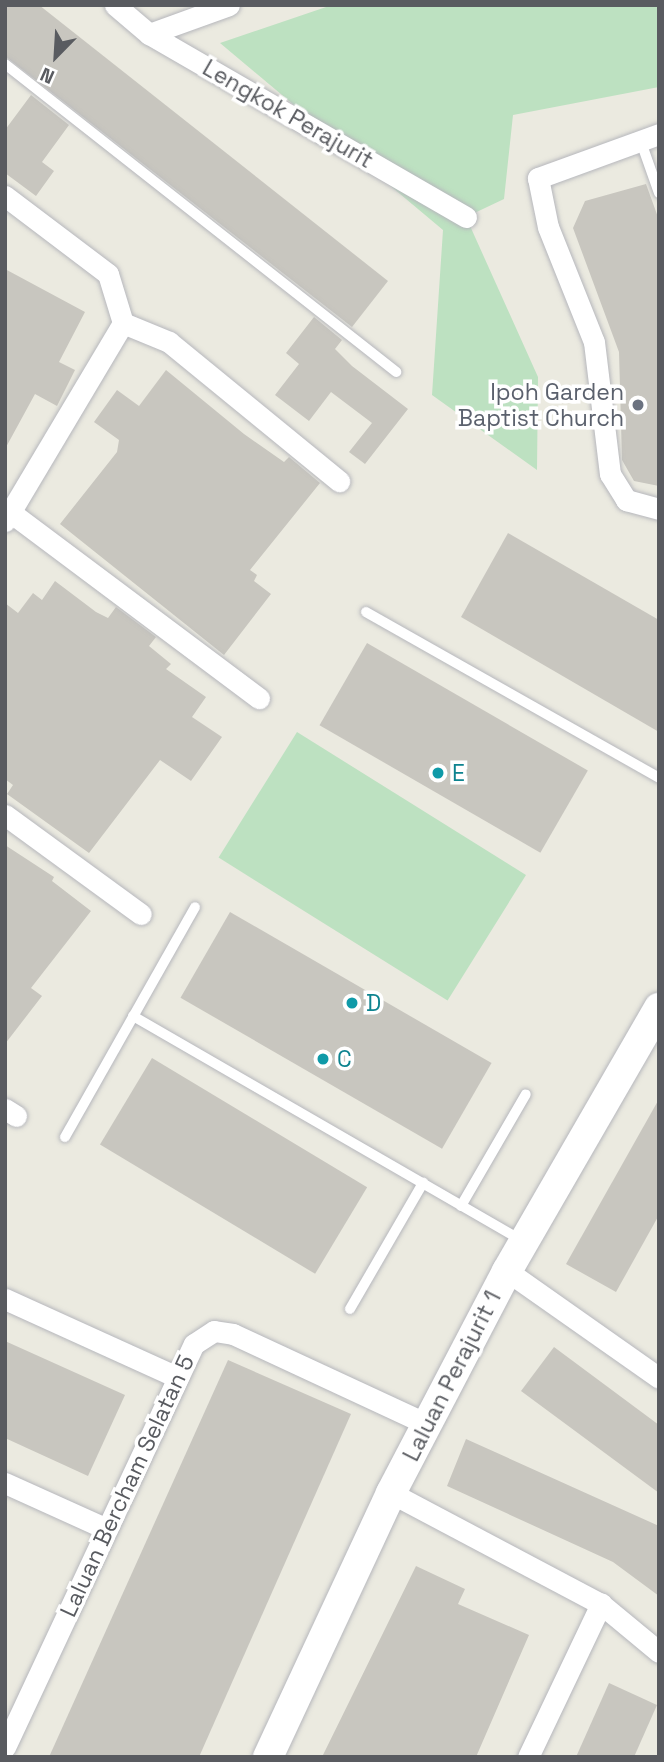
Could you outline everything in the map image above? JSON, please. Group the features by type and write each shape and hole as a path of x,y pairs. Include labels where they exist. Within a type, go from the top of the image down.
{"street":[{"name":"Lengkok Perajurit","path":"115,5 149,34 466,217"},
{"path":"149,34 229,5"},
{"path":"650,138 538,178 548,227 594,342 616,490 626,500 659,509"},
{"path":"5,196 108,274 123,323 8,517 259,698"},
{"path":"123,323 169,342 339,481"},
{"path":"5,815 141,914"},
{"name":"Laluan Perajurit 1","path":"268,1757 391,1493 507,1271 659,1008"},
{"path":"507,1271 659,1378"},
{"path":"5,1299 175,1377"},
{"name":"Laluan Bercham Selatan 5","path":"5,1747 14,1707 107,1529 175,1377 194,1344 214,1331 233,1334 428,1424"},
{"path":"5,1483 107,1529"},
{"path":"391,1493 600,1604 659,1652"},
{"path":"528,1757 600,1604"}],"lane":[{"path":"5,64 396,372"},
{"path":"650,138 659,193"},
{"path":"366,612 659,778"},
{"path":"65,1137 195,907"},
{"path":"133,1016 524,1241"},
{"path":"461,1206 526,1094"},
{"path":"350,1309 423,1183"}],"green space":[{"path":"332,5 659,5 659,87 513,115 504,199 466,217 538,377 537,470 432,395 443,230 220,43"},
{"path":"297,732 526,875 448,1001 219,858"}],"building":[{"path":"5,5 39,5 388,281 352,327 5,56"},
{"path":"31,95 69,125 42,162 54,171 36,196 5,173 5,130"},
{"path":"646,184 659,220 659,486 634,481 622,460 619,352 573,228 585,201"},
{"path":"5,269 85,312 59,362 75,370 57,406 35,394 5,449"},
{"path":"314,317 342,340 335,349 352,366 408,409 365,464 349,452 372,423 331,392 309,421 275,395 299,364 286,353"},
{"path":"166,370 244,434 284,462 289,457 320,483 250,570 257,575 254,581 271,594 224,655 60,524 117,452 119,440 94,422 117,390 139,406"},
{"path":"508,533 659,620 659,732 461,617"},
{"path":"55,581 96,612 108,618 116,607 156,637 149,646 171,664 166,669 206,697 192,717 222,737 191,781 160,760 89,853 7,794 13,785 5,779 5,603 18,613 33,593 42,600"},
{"path":"367,643 588,770 540,853 320,725"},
{"path":"5,845 54,877 52,881 91,911 31,988 42,996 5,1044"},
{"path":"230,912 492,1063 442,1149 180,998"},
{"path":"152,1058 367,1187 315,1274 100,1145"},
{"path":"659,1099 659,1215 616,1292 566,1264"},
{"path":"5,1341 125,1395 88,1476 5,1438"},
{"path":"554,1347 659,1425 659,1493 521,1391"},
{"path":"228,1360 351,1414 199,1757 49,1757"},
{"path":"466,1439 659,1526 659,1596 613,1562 447,1486"},
{"path":"416,1566 465,1589 458,1604 529,1635 476,1757 322,1757"},
{"path":"609,1683 657,1705 634,1757 576,1757"}],"place":[{"name":"Ipoh Garden Baptist Church","path":"638,405"},
{"name":"E","path":"438,773"},
{"name":"D","path":"352,1003"},
{"name":"C","path":"323,1059"}]}
